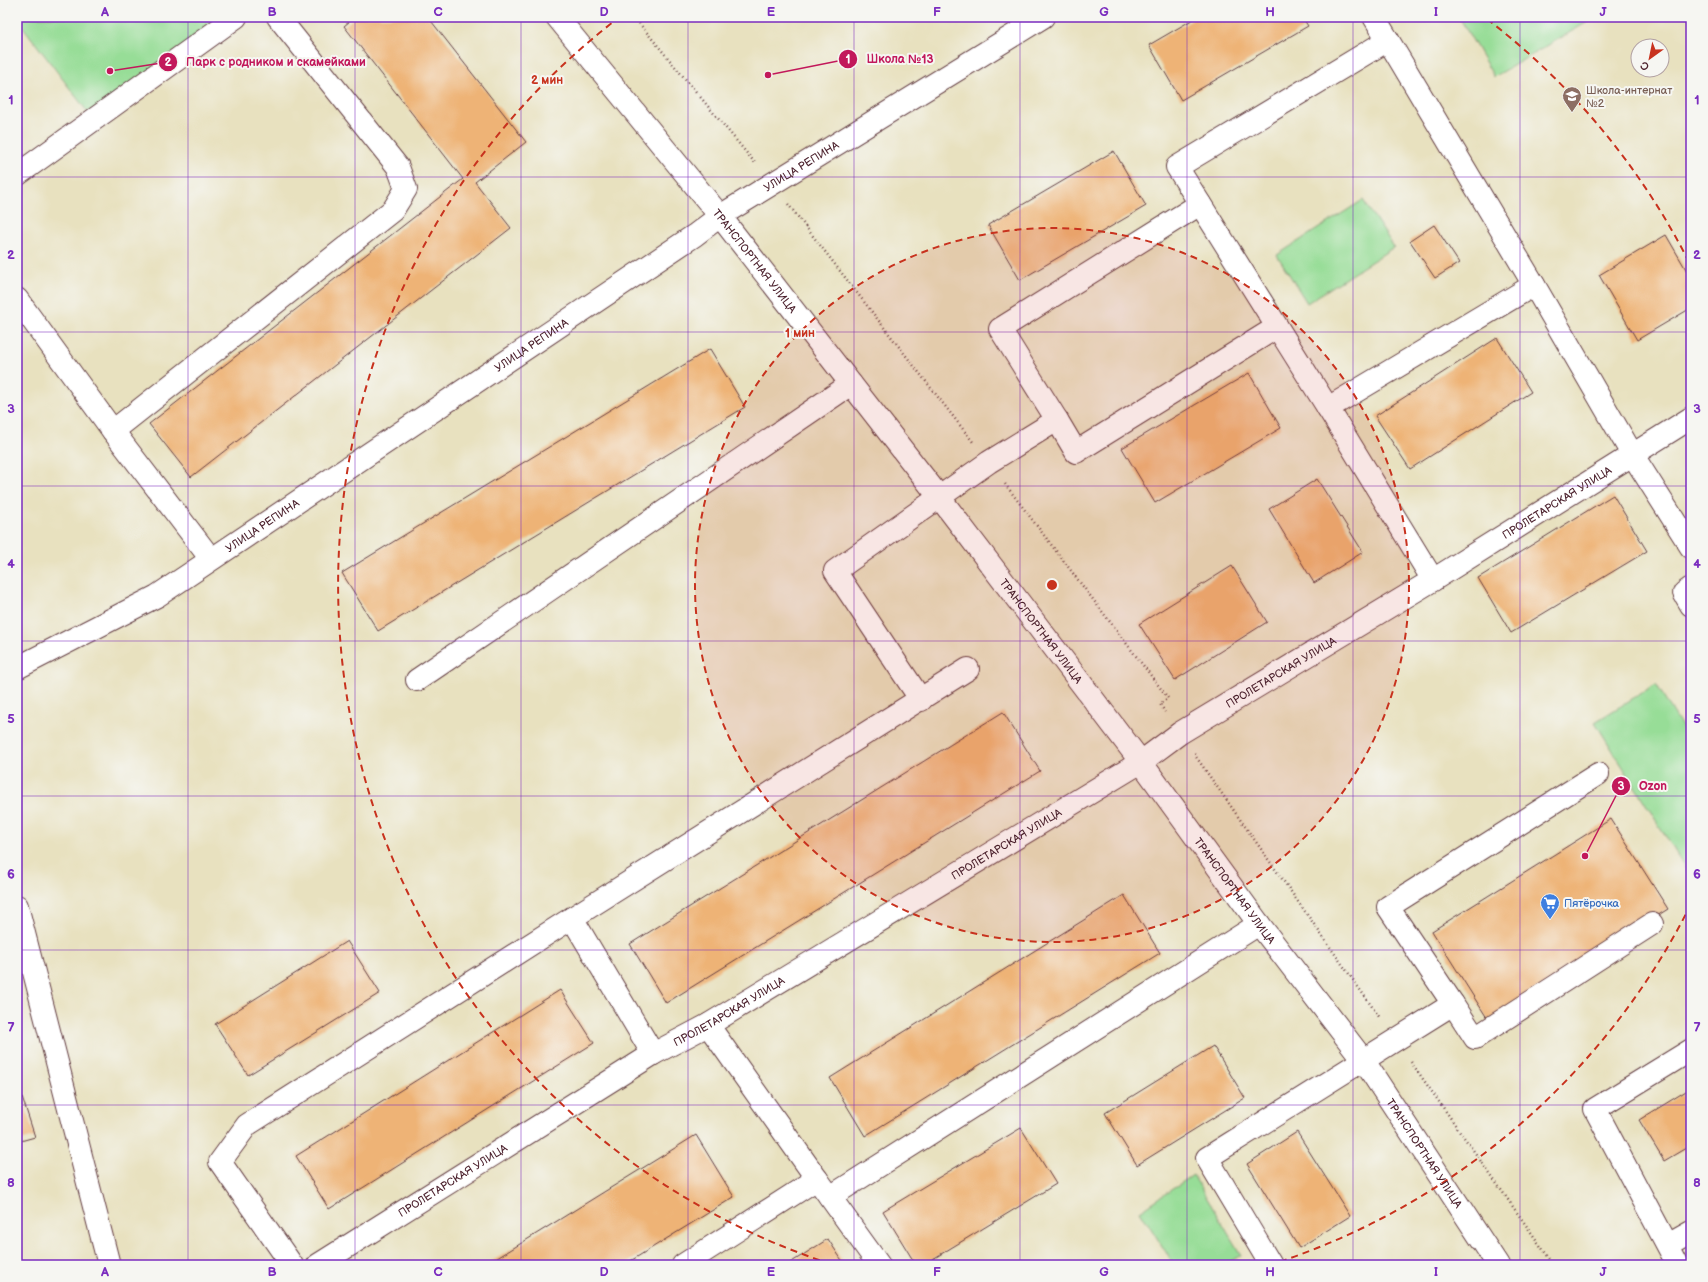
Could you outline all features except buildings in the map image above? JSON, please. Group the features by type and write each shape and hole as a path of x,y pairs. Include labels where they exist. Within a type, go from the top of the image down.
{"street":[{"path":"17,175 236,17"},
{"path":"112,431 393,210 406,188 398,167 278,17"},
{"name":"ТРАНСПОРТНАЯ УЛИЦА","path":"557,17 720,216 940,498 1141,762 1258,924 1364,1061 1498,1265"},
{"name":"УЛИЦА РЕПИНА","path":"17,668 157,596 689,240 720,216 1043,17"},
{"path":"1374,17 1534,285 1632,454 1691,547"},
{"path":"1388,40 1177,167 1328,408 1432,580"},
{"path":"1200,204 1000,329 1076,452 1277,327"},
{"path":"1328,408 1534,285"},
{"path":"17,299 112,431 211,559"},
{"path":"417,680 851,384"},
{"name":"ПРОЛЕТАРСКАЯ УЛИЦА","path":"318,1265 653,1054 708,1025 1141,762 1180,733 1432,580 1691,418"},
{"path":"921,700 835,570 940,498 989,462 1056,420"},
{"path":"1691,588 1684,593 1691,605"},
{"path":"292,1265 220,1162 247,1125 572,918 921,700 968,669"},
{"path":"1598,774 1388,907 1475,1038 1652,924"},
{"path":"17,906 109,1265"},
{"path":"572,918 653,1054"},
{"path":"830,1197 1258,924"},
{"path":"1271,1265 1207,1158 1453,1004"},
{"path":"708,1025 879,1265"},
{"path":"1678,1265 1595,1109 1691,1050"},
{"path":"683,1265 817,1179"},
{"path":"1668,1245 1691,1232"}],"path":[{"path":"634,17 772,184 989,462 1168,698 1160,704 1554,1265"}],"green space":[{"path":"17,17 235,17 96,123"},
{"path":"1459,17 1596,17 1494,77"},
{"path":"1363,200 1394,247 1307,303 1277,255"},
{"path":"1656,684 1691,741 1691,877 1595,722"},
{"path":"1193,1175 1241,1255 1225,1265 1174,1265 1140,1211"}],"place":[{"name":"Парк с родником и скамейками","path":"110,71"},
{"name":"Школа №13","path":"768,75"},
{"name":"Школа-интернат №2","path":"1572,113"},
{"name":"Ozon","path":"1585,856"},
{"name":"Пятёрочка","path":"1550,920"}]}
